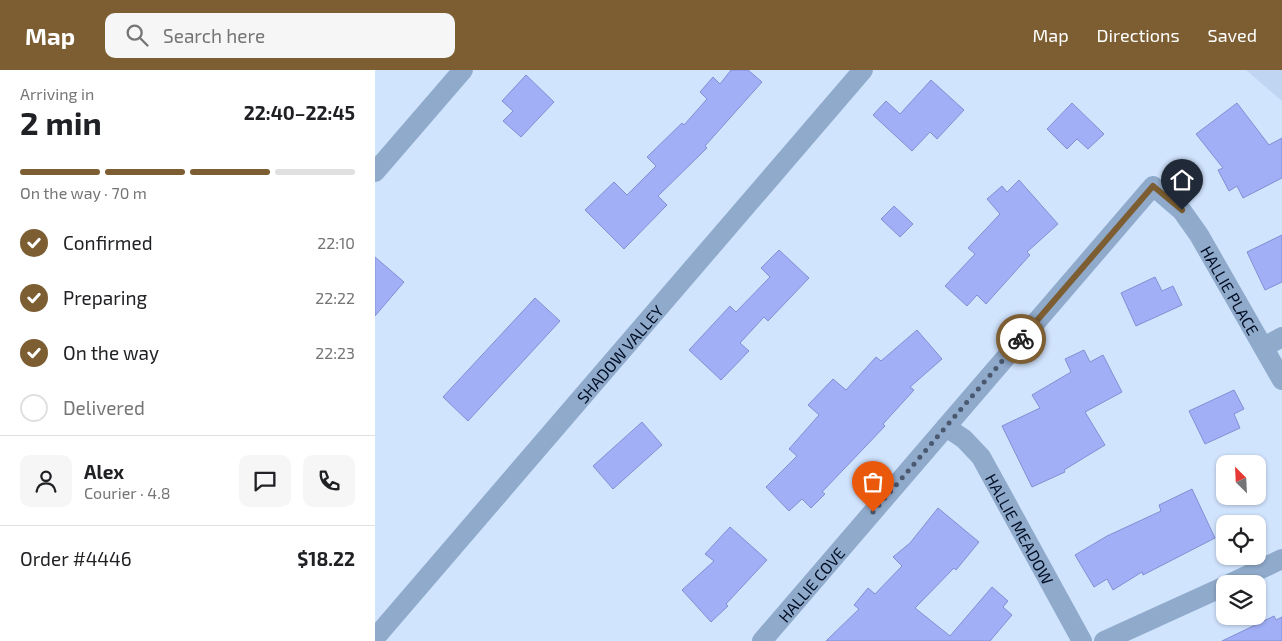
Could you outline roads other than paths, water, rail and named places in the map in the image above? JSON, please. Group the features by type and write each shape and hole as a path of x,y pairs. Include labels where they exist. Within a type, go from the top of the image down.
{"street":[{"path":"375,172 463,70"},
{"name":"SHADOW VALLEY","path":"375,638 863,70"},
{"name":"HALLIE PLACE","path":"1153,186 1182,210 1199,235 1282,380"},
{"name":"HALLIE COVE","path":"762,641 1153,186"},
{"path":"1264,347 1282,337"},
{"name":"HALLIE MEADOW","path":"946,426 965,439 981,457 1082,641"},
{"path":"1248,575 1282,559"},
{"path":"1104,641 1216,590"}]}
